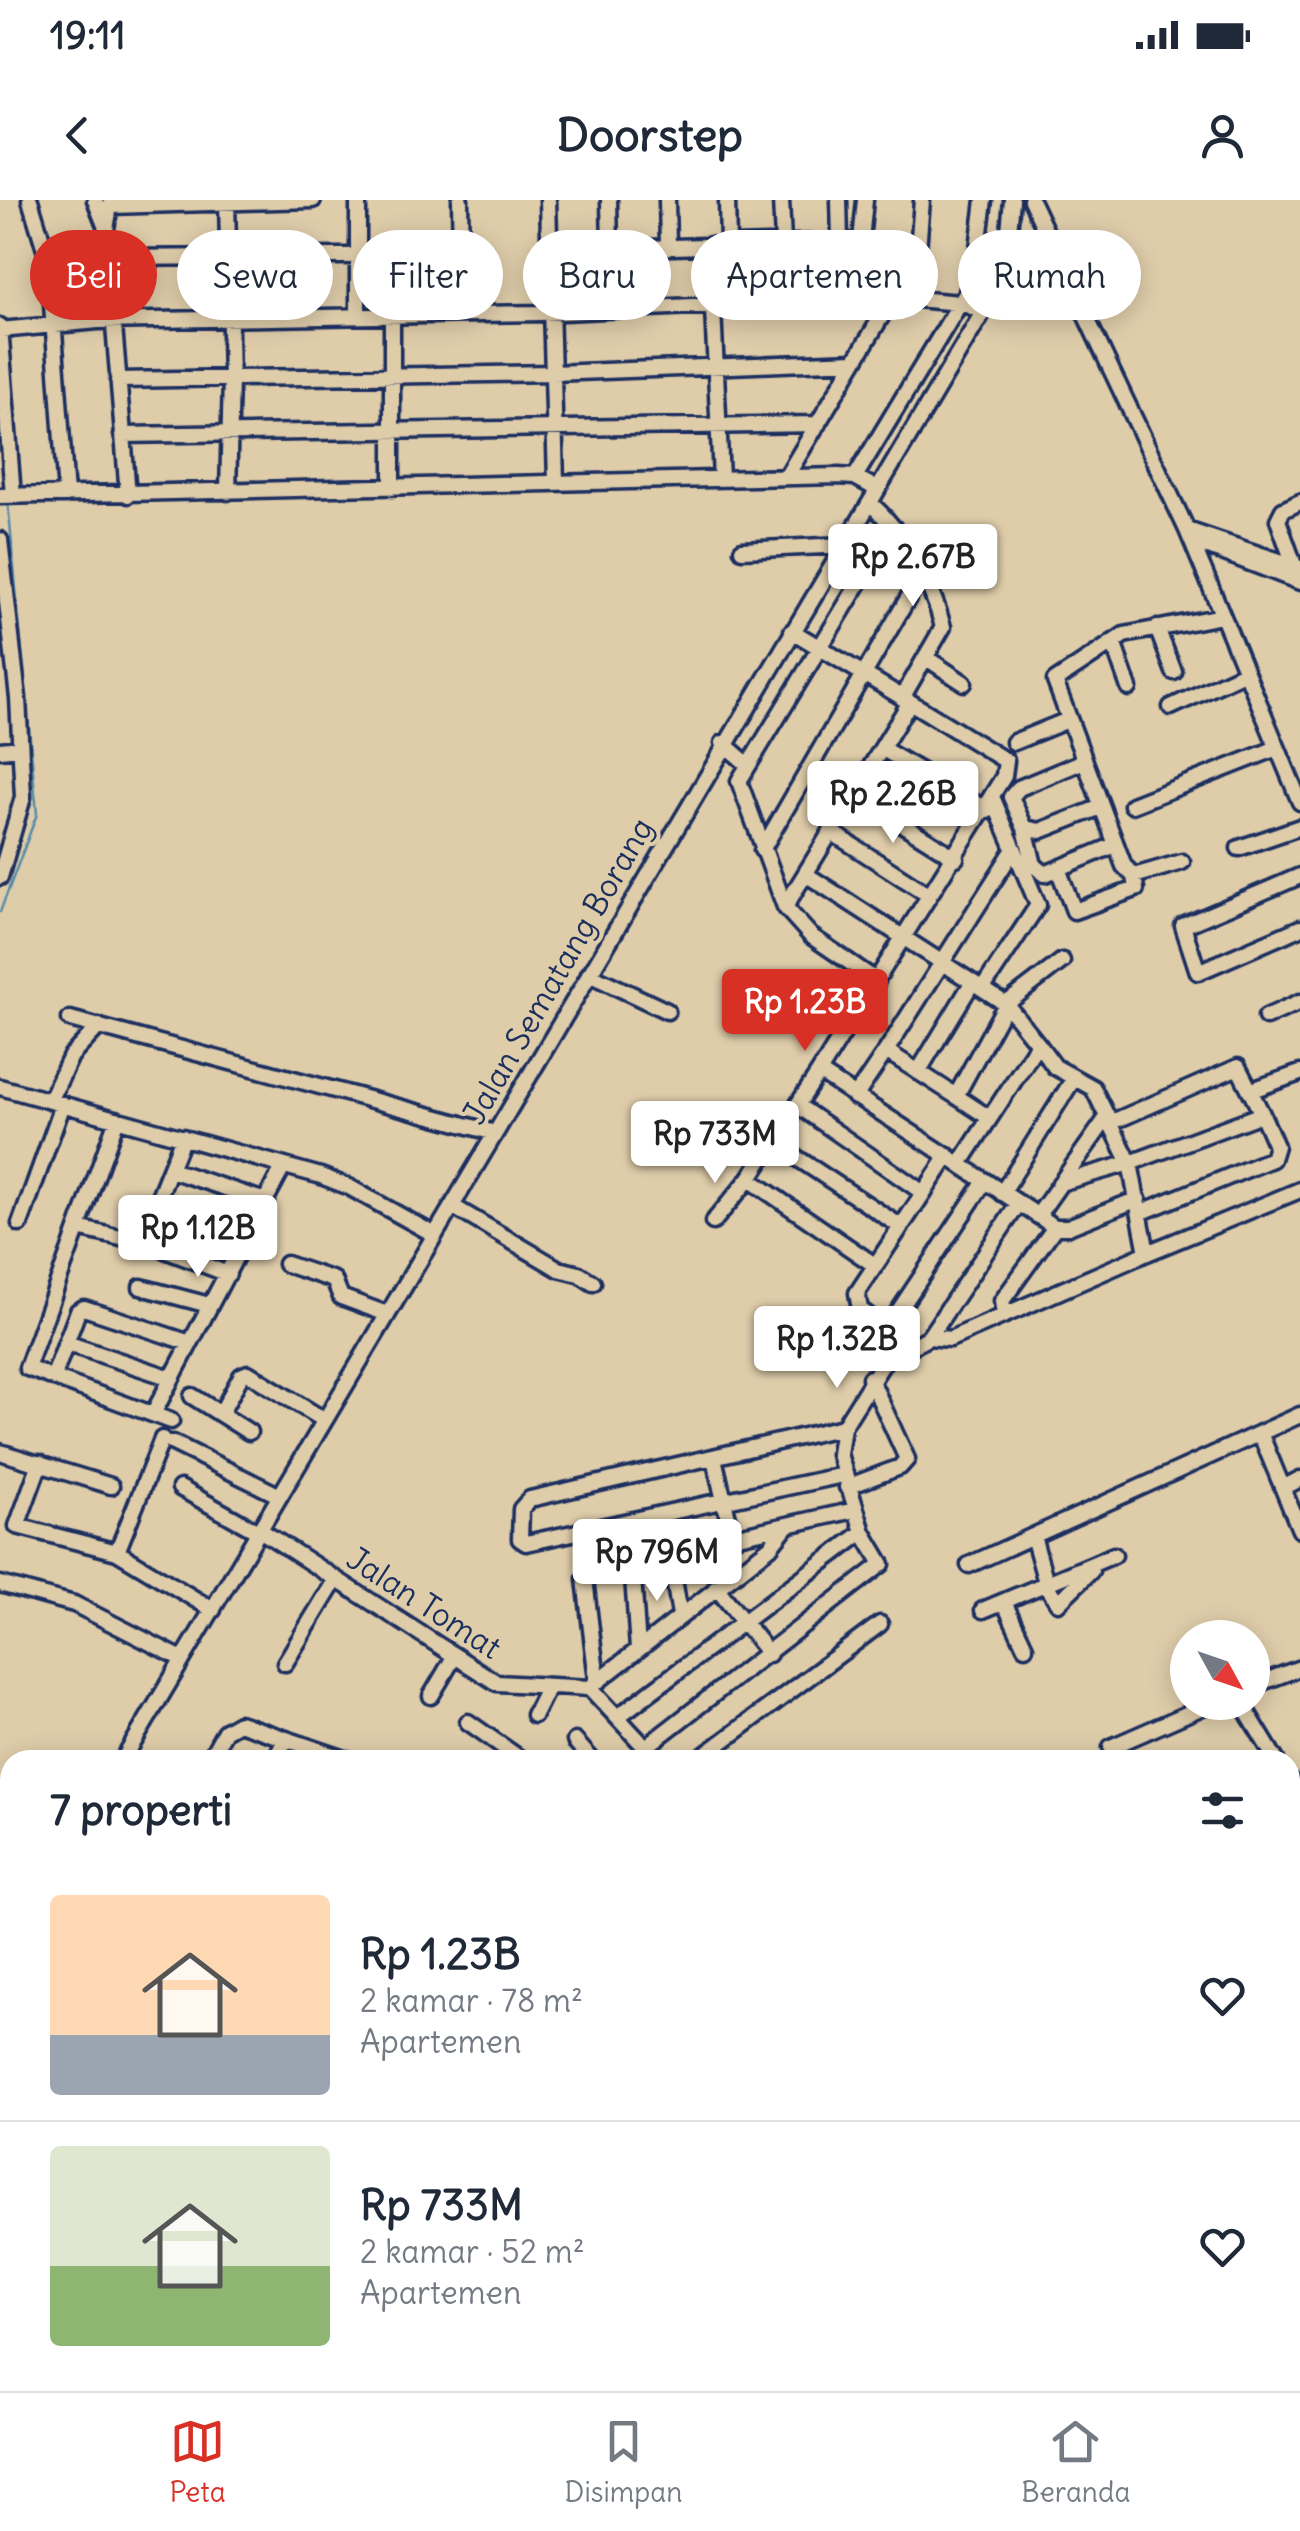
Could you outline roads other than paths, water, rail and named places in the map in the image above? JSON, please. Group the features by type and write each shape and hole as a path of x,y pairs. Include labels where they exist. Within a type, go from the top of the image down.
{"street":[{"path":"30,200 49,263 66,495"},
{"path":"96,200 106,229"},
{"path":"106,229 111,203 313,200"},
{"path":"358,200 358,230"},
{"path":"460,200 461,230"},
{"path":"548,200 549,230"},
{"path":"609,200 610,230"},
{"path":"667,200 668,230"},
{"path":"727,200 728,230"},
{"path":"781,200 782,230"},
{"path":"839,200 840,230"},
{"path":"862,230 865,200"},
{"path":"920,230 922,200"},
{"path":"980,230 984,200"},
{"name":"Jalan Sematang Borang","path":"1009,230 1012,200"},
{"path":"1031,200 1190,536 1300,802"},
{"path":"227,202 228,230"},
{"path":"855,477 958,307"},
{"path":"177,320 0,329 6,496 786,476 855,477 876,488"},
{"path":"228,492 230,320"},
{"path":"392,320 392,488"},
{"path":"551,320 556,482"},
{"path":"714,320 721,478"},
{"path":"786,476 880,320"},
{"name":"Jalan Sematang Borang","path":"129,1750 435,1235 460,1211 494,1133 589,974 736,754 805,640 844,545 872,505 876,488 978,320"},
{"path":"112,322 128,495"},
{"path":"118,380 856,362"},
{"path":"122,436 554,425 818,424"},
{"path":"1299,575 1278,520 1283,510 1300,502"},
{"path":"785,906 883,749 943,627 922,574 890,523 872,505"},
{"path":"877,982 812,936 785,906 740,784 736,754 805,640 890,523"},
{"path":"1190,536 1299,575"},
{"path":"0,540 7,670 20,748 21,811 0,877"},
{"path":"742,550 844,545"},
{"path":"762,850 922,574"},
{"path":"1059,871 1074,911 1136,888 1134,876 1114,845 1055,682 1113,642 1157,628 1222,616"},
{"path":"1157,628 1174,672"},
{"path":"713,1222 750,1179 956,858 990,804 1006,761 805,640"},
{"path":"1113,642 1129,688"},
{"path":"928,659 964,683"},
{"path":"1171,707 1246,672"},
{"path":"1014,742 1068,720"},
{"path":"0,750 20,748"},
{"path":"1132,805 1277,748"},
{"path":"883,749 990,804 1038,905 918,1072"},
{"path":"1084,761 1048,773 1014,793 1015,810 1025,828 1037,870 1045,874 1114,845"},
{"path":"854,794 956,858"},
{"path":"1025,828 1040,831 1100,807"},
{"path":"1239,848 1300,827"},
{"path":"833,833 929,895"},
{"path":"855,1097 1014,849"},
{"path":"1134,876 1182,862"},
{"path":"807,875 1006,1004 1055,1066 1093,1088 1130,1164 1147,1253"},
{"path":"1300,876 1183,926 1198,972 1300,928"},
{"path":"956,1096 1006,1004 1062,962"},
{"path":"589,974 667,1010"},
{"path":"1266,1017 1300,1002"},
{"path":"70,1019 494,1133"},
{"path":"20,1224 76,1050 98,1026"},
{"path":"1038,1044 988,1117 922,1192 873,1264 856,1299 860,1309 889,1332 915,1344 929,1338 950,1339 1300,1190"},
{"path":"886,1050 988,1117"},
{"path":"819,1072 1054,1227 1140,1205 1272,1159 1276,1146 1242,1070 1232,1068 1109,1120 1038,1215"},
{"path":"1252,1090 1300,1073"},
{"path":"1002,1193 1074,1078"},
{"path":"0,1087 349,1186 435,1235"},
{"path":"797,1106 922,1192"},
{"path":"1060,1183 1130,1164 1262,1114"},
{"path":"118,1119 27,1368 171,1421"},
{"path":"183,1136 142,1242 228,1274"},
{"path":"773,1142 900,1226"},
{"path":"154,1414 282,1167"},
{"path":"171,1170 265,1202"},
{"path":"750,1179 873,1264"},
{"path":"646,1746 880,1567 882,1558 863,1532 845,1481 839,1454 842,1427 886,1357 889,1332 985,1182"},
{"path":"929,1338 1019,1203"},
{"path":"154,1207 246,1238"},
{"path":"460,1211 560,1270 579,1274 593,1283"},
{"path":"1004,1315 1002,1300 1054,1227"},
{"path":"78,1228 125,1239"},
{"path":"286,1264 334,1280 341,1297 387,1314"},
{"path":"142,1286 209,1305"},
{"path":"53,1378 78,1311 84,1308 190,1342"},
{"path":"66,1343 171,1378"},
{"path":"221,1413 242,1376 248,1373 324,1420"},
{"path":"842,1427 530,1499 521,1510 520,1538 526,1543 900,1467 907,1459 870,1378"},
{"path":"192,1396 250,1432"},
{"path":"969,1564 1300,1415"},
{"path":"1260,1433 1300,1530"},
{"path":"116,1552 168,1441 280,1496"},
{"path":"0,1452 112,1486"},
{"path":"714,1458 733,1539"},
{"path":"17,1526 40,1464"},
{"path":"1283,1488 1300,1479"},
{"name":"Jalan Tomat","path":"180,1488 259,1531 497,1683 548,1687 594,1684"},
{"path":"649,1750 594,1684 585,1579 592,1568 670,1555 855,1510"},
{"path":"0,1522 116,1552 213,1610"},
{"path":"594,1684 778,1540 785,1528"},
{"path":"620,1715 863,1532"},
{"path":"1033,1536 1048,1586"},
{"path":"670,1555 680,1616"},
{"path":"983,1610 1048,1586 1114,1555"},
{"path":"632,1562 638,1649"},
{"path":"286,1664 336,1580"},
{"path":"0,1584 74,1604 182,1660"},
{"path":"716,1588 769,1654"},
{"path":"1004,1602 1025,1647"},
{"path":"711,1750 877,1626"},
{"path":"430,1696 454,1657"},
{"path":"1270,1679 1300,1668"},
{"path":"534,1715 548,1687"},
{"path":"1111,1746 1172,1720"},
{"path":"1251,1720 1270,1750"},
{"path":"468,1722 508,1750"},
{"path":"216,1750 235,1724 315,1750"},
{"path":"280,1750 285,1741"},
{"path":"575,1741 583,1750"}],"waterway":[{"path":"0,912 37,814 8,502"}]}
